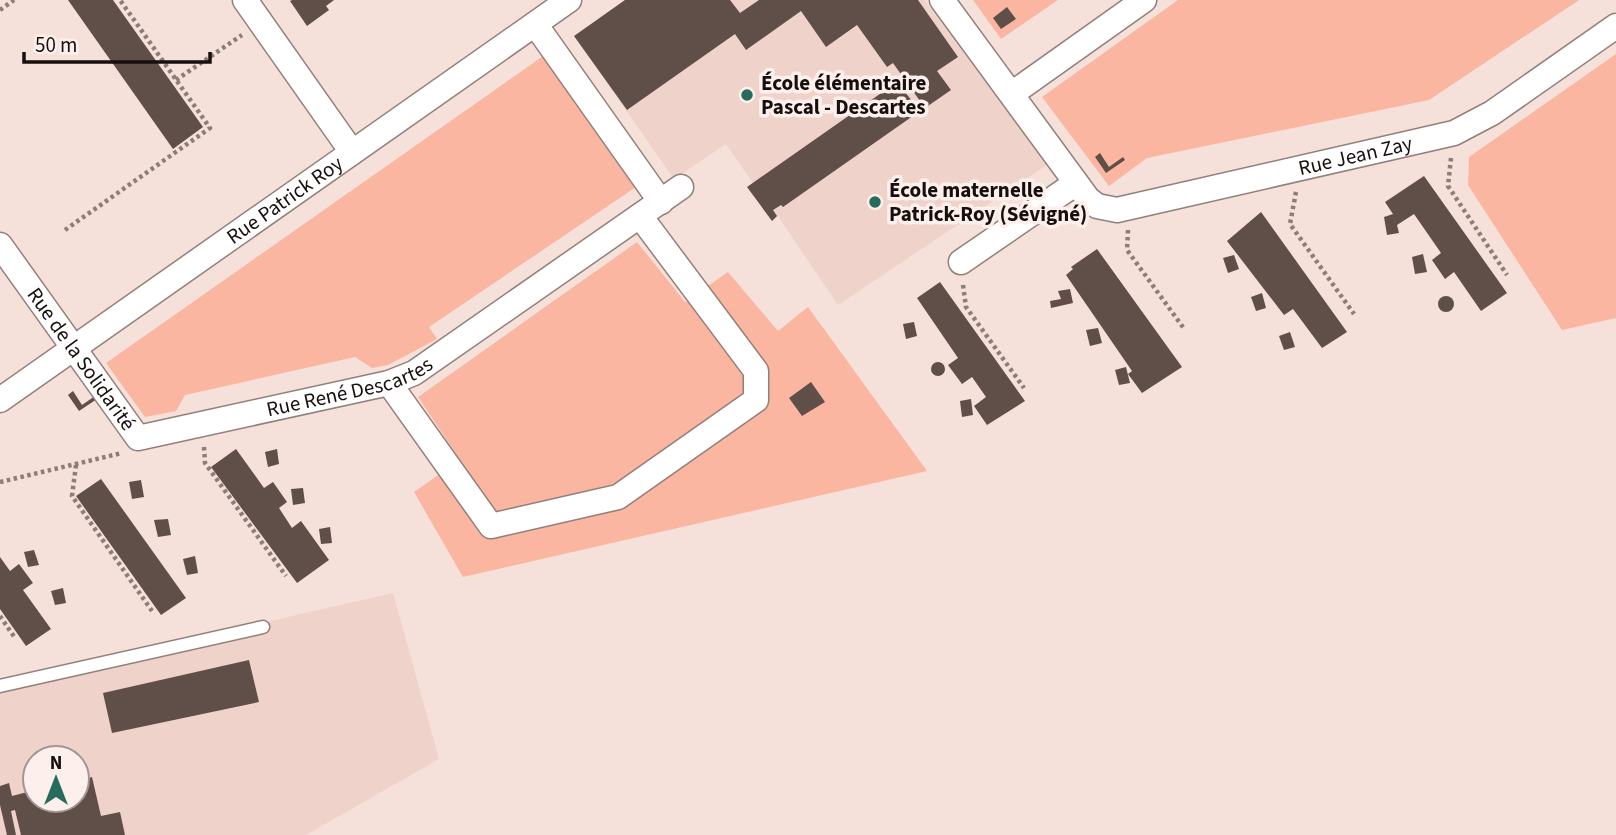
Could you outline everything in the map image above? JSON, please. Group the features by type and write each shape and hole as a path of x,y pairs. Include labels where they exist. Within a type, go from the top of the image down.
{"street":[{"path":"245,0 352,152"},
{"name":"Rue Patrick Roy","path":"0,400 569,0"},
{"name":"Rue Jean Zay","path":"942,0 998,78 1013,93 1076,183 1097,206 1107,209 1130,209 1454,133 1492,113 1616,26"},
{"path":"1013,93 1144,0"},
{"path":"535,24 661,202"},
{"path":"961,262 1076,183"},
{"name":"Rue René Descartes","path":"138,438 389,383 426,366 681,187"},
{"path":"389,383 491,526 618,497 756,400 756,370 640,216"},
{"name":"Rue de la Solidarité","path":"0,245 138,438"}],"lane":[{"path":"0,686 263,627"}],"path":[{"path":"0,10 14,0"},
{"path":"65,230 209,128 120,0"},
{"path":"176,80 260,22"},
{"path":"1454,133 1448,186 1507,275"},
{"path":"1300,170 1290,224 1354,314"},
{"path":"1130,209 1127,250 1185,330"},
{"path":"961,262 966,307 1024,388"},
{"path":"202,425 205,463 286,576"},
{"path":"0,482 129,451 138,438"},
{"path":"76,465 72,496 152,611"},
{"path":"0,616 15,638"}],"shaded area":[{"path":"625,0 924,0 1047,165 838,305 778,216 772,221 753,183 726,144 674,179 574,36"},
{"path":"973,0 1058,0 1001,39"},
{"path":"1178,0 1579,0 1429,100 1147,158 1109,186 1042,97"},
{"path":"546,54 636,187 429,327 437,339 388,365 372,368 355,357 185,395 176,411 145,417 106,363"},
{"path":"1616,54 1616,318 1562,330 1468,185 1469,157"},
{"path":"637,242 685,302 728,272 778,331 808,307 927,471 463,577 414,492 460,460 418,397"},
{"path":"393,593 439,759 306,835 0,835 0,683"}],"building":[{"path":"68,0 113,0 203,127 173,149"},
{"path":"334,0 326,6 329,10 307,26 290,1"},
{"path":"625,0 730,0 740,13 759,0 918,0 958,57 937,71 951,90 925,108 893,63 887,67 857,25 826,47 801,11 746,50 735,34 627,110 574,36"},
{"path":"1007,7 1016,19 1001,29 993,18"},
{"path":"897,82 920,111 783,207 781,205 773,210 777,216 772,221 747,187"},
{"path":"1100,153 1109,167 1123,157 1125,160 1106,173 1095,157"},
{"path":"1424,176 1507,293 1481,311 1454,272 1445,279 1432,260 1441,253 1414,214 1397,225 1399,233 1387,235 1384,217 1393,214 1385,202"},
{"path":"1261,212 1347,332 1322,348 1293,309 1284,315 1227,241"},
{"path":"1097,249 1182,367 1142,393 1128,374 1132,371 1066,275 1073,269 1071,267"},
{"path":"1423,254 1427,272 1415,274 1412,257"},
{"path":"1234,255 1239,269 1228,273 1223,258"},
{"path":"940,282 1025,401 987,425 974,406 986,397 972,377 962,384 948,365 958,358 917,298"},
{"path":"1070,289 1073,303 1051,308 1050,301 1061,299 1058,291"},
{"path":"1262,293 1266,308 1256,311 1251,297"},
{"path":"1443,296 1449,296 1454,304 1452,310 1443,312 1438,307 1438,301"},
{"path":"914,322 917,336 906,339 903,324"},
{"path":"1098,328 1102,343 1090,346 1086,330"},
{"path":"1290,332 1295,347 1284,350 1279,336"},
{"path":"935,362 941,362 945,369 941,376 935,376 931,372 931,366"},
{"path":"1126,367 1130,383 1119,385 1115,370"},
{"path":"811,382 825,402 802,416 789,398"},
{"path":"73,391 82,405 95,396 97,399 79,411 68,395"},
{"path":"971,399 973,415 962,417 960,401"},
{"path":"236,449 264,488 273,482 287,502 279,508 292,528 301,521 329,560 297,583 211,467"},
{"path":"277,449 279,464 268,467 265,452"},
{"path":"101,479 186,598 161,615 76,496"},
{"path":"141,480 144,497 132,499 129,482"},
{"path":"303,488 305,503 293,505 291,489"},
{"path":"168,519 171,535 158,537 154,520"},
{"path":"330,527 332,543 321,544 319,529"},
{"path":"34,550 39,565 28,567 24,552"},
{"path":"195,556 198,573 187,575 183,559"},
{"path":"0,557 10,571 19,564 33,583 23,590 51,629 26,646 0,609"},
{"path":"63,588 66,603 55,605 51,591"},
{"path":"249,660 259,702 112,733 103,693"},
{"path":"91,777 101,816 120,812 125,835 21,835 15,810 11,811 16,835 7,835 0,805 0,786 9,783 12,796 21,794 21,814 91,814"}],"place":[{"name":"École élémentaire Pascal - Descartes","path":"747,95"},
{"name":"École maternelle Patrick-Roy (Sévigné)","path":"875,202"}]}
